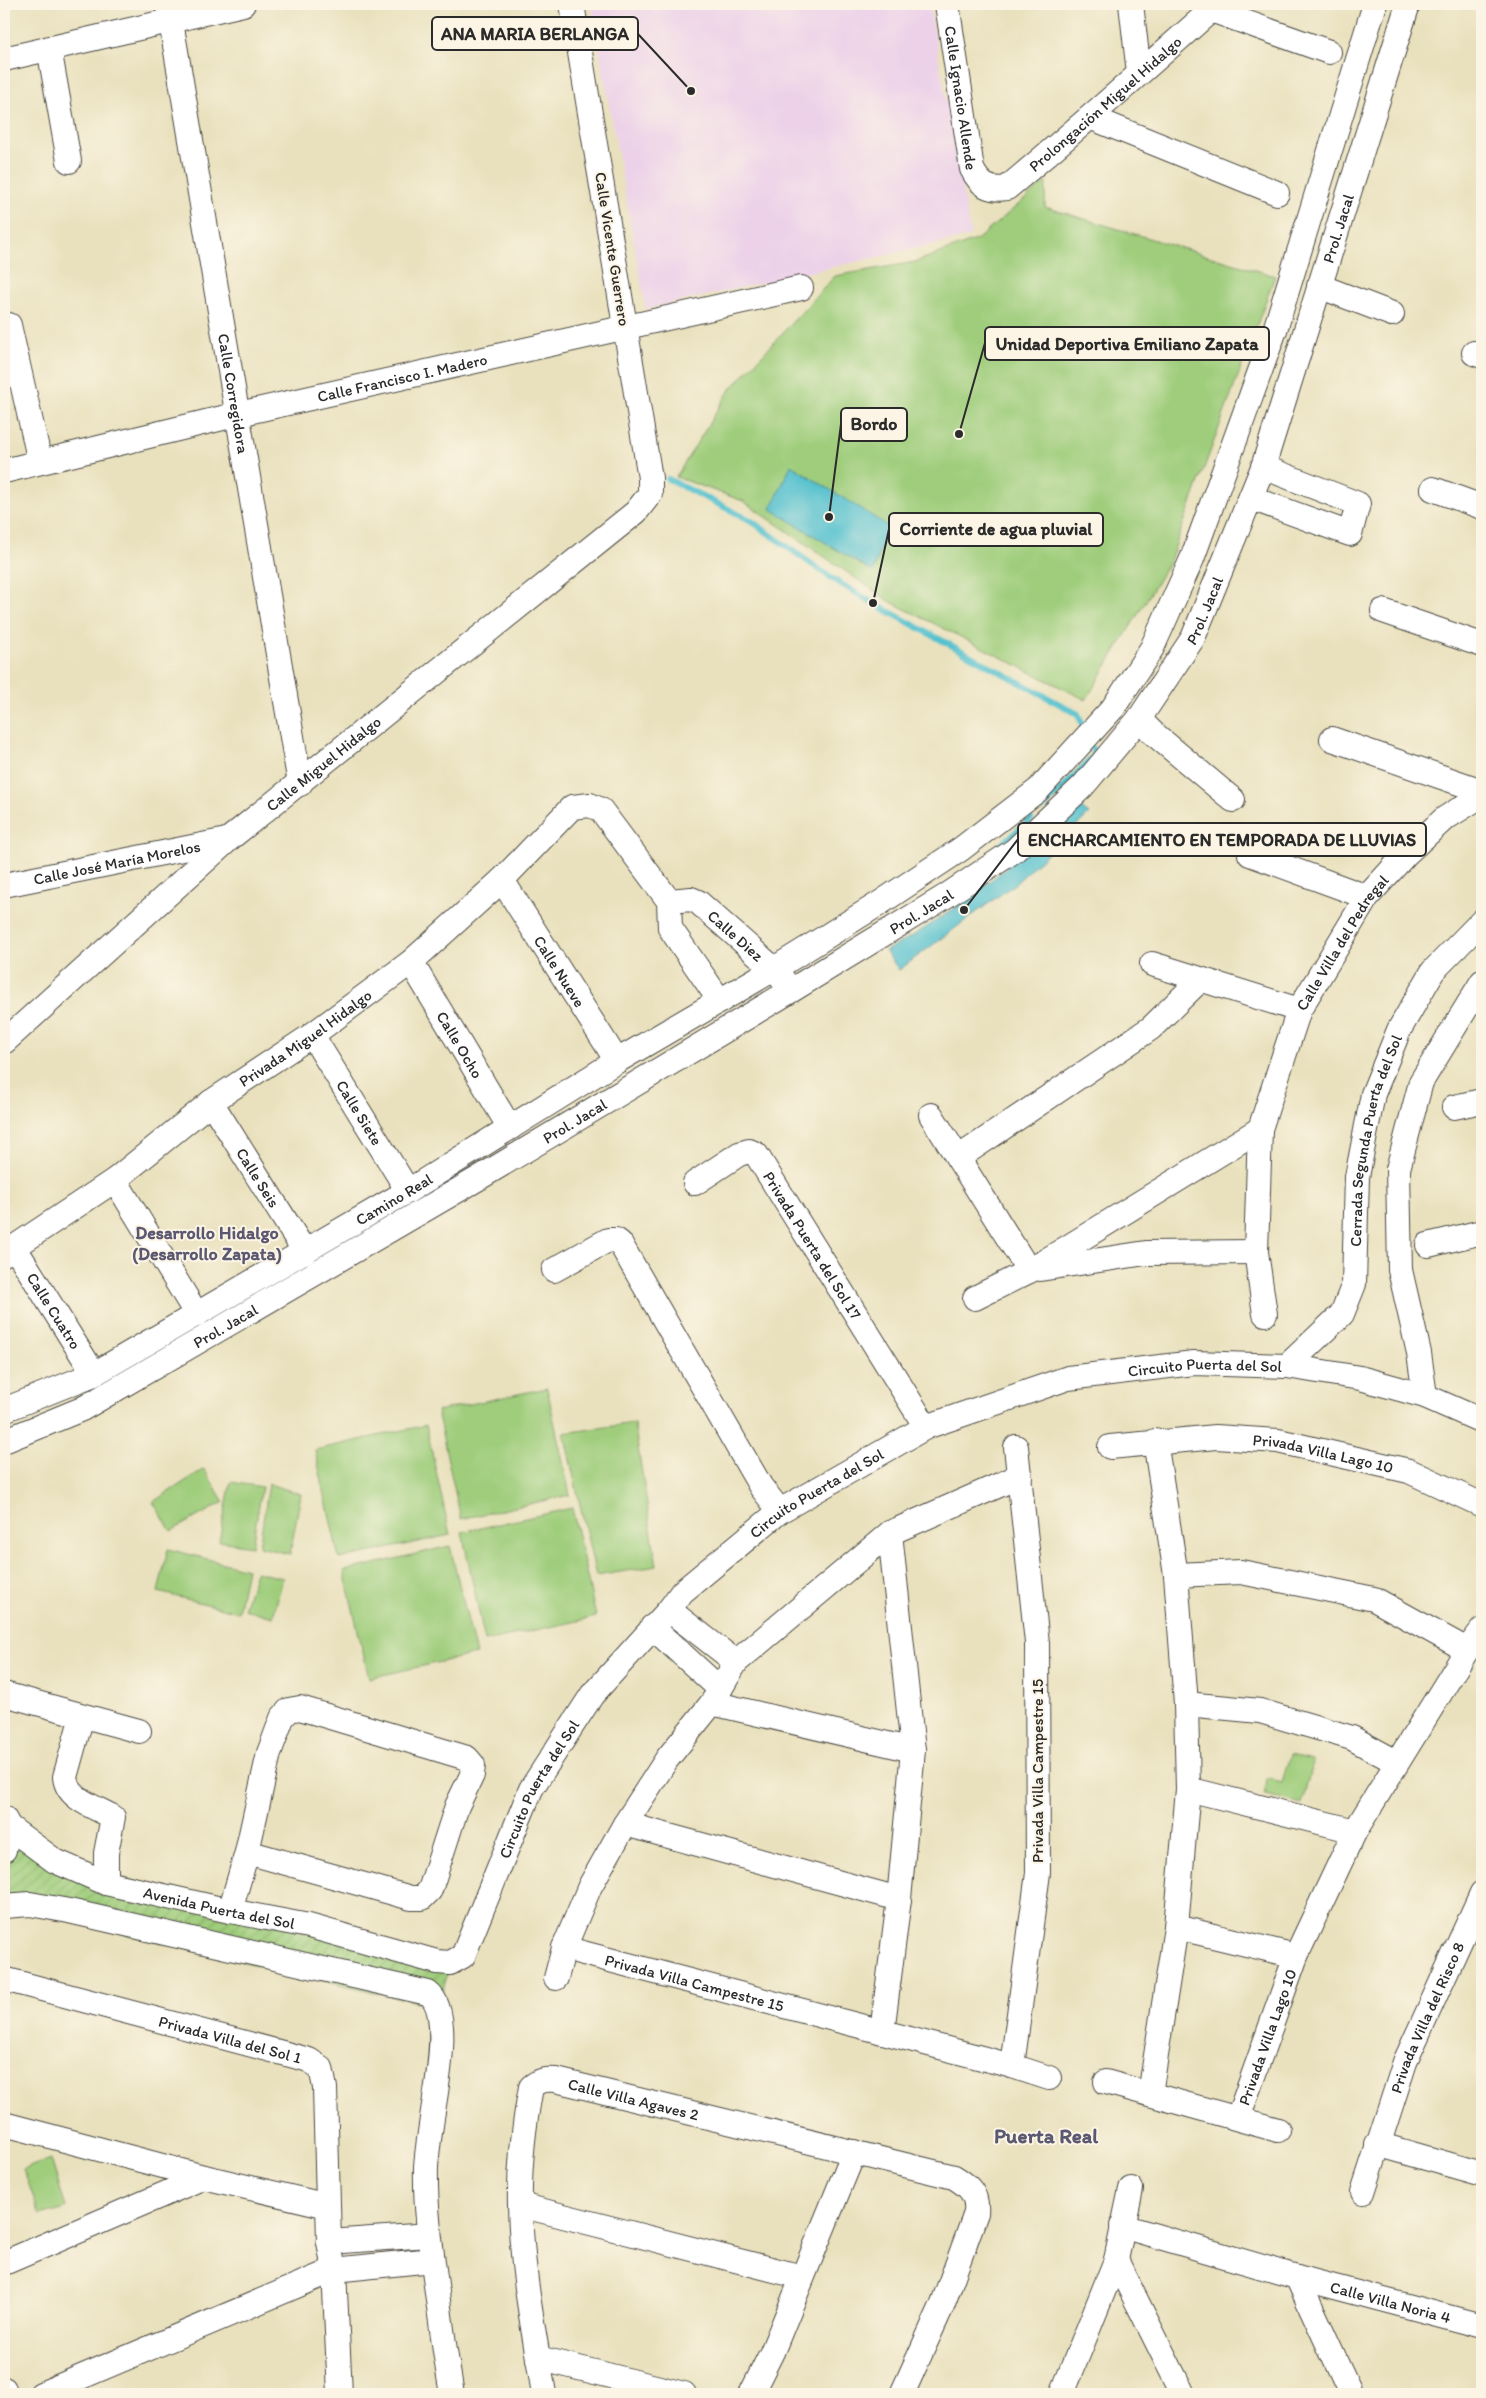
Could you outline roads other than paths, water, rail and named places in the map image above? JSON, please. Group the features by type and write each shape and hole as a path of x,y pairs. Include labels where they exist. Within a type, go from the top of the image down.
{"street":[{"path":"4,59 170,13 244,4"},
{"name":"Calle Vicente Guerrero","path":"572,4 626,327 650,478 650,494"},
{"name":"Calle Ignacio Allende","path":"947,4 972,169 978,180 987,187"},
{"path":"1131,4 1139,73"},
{"name":"Prol. Jacal","path":"774,970 961,849 1030,796 1113,708 1152,648 1192,559 1275,330 1375,4"},
{"name":"Prol. Jacal","path":"4,1441 82,1410 470,1183 792,990 946,896 1015,850 1082,786 1139,719 1193,638 1263,467 1408,4"},
{"path":"1215,7 1329,52"},
{"name":"Prolongación Miguel Hidalgo","path":"987,187 996,190 1007,188 1092,118 1139,73 1215,7"},
{"name":"Calle Corregidora","path":"170,13 300,784"},
{"path":"49,48 69,161"},
{"path":"1092,118 1277,193"},
{"path":"1319,286 1392,314"},
{"name":"Calle Francisco I. Madero","path":"4,471 239,414 801,288"},
{"path":"9,325 40,462"},
{"path":"1275,330 1301,341"},
{"path":"1251,498 1350,534 1358,504 1263,467"},
{"path":"1433,489 1482,506"},
{"name":"Calle Miguel Hidalgo","path":"4,1042 229,839 300,784 636,512 650,494"},
{"path":"1383,611 1482,646"},
{"path":"1139,719 1153,734 1233,800"},
{"path":"1332,739 1482,791"},
{"name":"Calle Villa del Pedregal","path":"1265,1314 1256,1252 1260,1129 1299,1010 1366,897 1406,854 1444,819 1482,795"},
{"name":"Privada Miguel Hidalgo","path":"9,1251 115,1180 211,1102 312,1035 411,962 502,880 572,807 590,805 601,810 669,901"},
{"name":"Calle José María Morelos","path":"4,885 229,839"},
{"path":"1250,854 1366,897"},
{"name":"Calle Nueve","path":"502,880 617,1062"},
{"name":"Calle Diez","path":"669,901 691,900 698,902 774,970 792,990"},
{"path":"669,901 670,928 720,1001"},
{"name":"Cerrada Segunda Puerta del Sol","path":"1287,1366 1342,1314 1354,1284 1357,1177 1374,1094 1399,1030 1433,971 1482,921"},
{"name":"Calle Ocho","path":"411,962 510,1128"},
{"path":"1152,964 1299,1010"},
{"name":"Camino Real","path":"4,1410 94,1374 408,1191 617,1062 774,970"},
{"path":"958,1158 1151,1028 1200,980"},
{"name":"Cerrada Segunda Puerta del Sol","path":"1425,1396 1419,1353 1400,1270 1398,1169 1421,1082 1482,982"},
{"name":"Calle Siete","path":"312,1035 408,1191"},
{"path":"1454,1107 1482,1101"},
{"name":"Calle Seis","path":"211,1102 304,1252"},
{"path":"931,1115 1029,1271"},
{"path":"975,1298 1029,1271 1260,1129"},
{"name":"Privada Puerta del Sol 17","path":"695,1183 739,1154 749,1151 756,1154 926,1427"},
{"path":"115,1180 197,1315"},
{"path":"1428,1245 1482,1232"},
{"path":"554,1270 608,1240 616,1240 620,1243 761,1487 780,1512"},
{"name":"Calle Cuatro","path":"9,1251 94,1374"},
{"path":"1029,1271 1146,1253 1256,1252"},
{"name":"Circuito Puerta del Sol","path":"450,1963 463,1956 531,1789 592,1695 669,1625 682,1592 780,1512 926,1427 1068,1378 1194,1362 1287,1366 1360,1378 1425,1396 1482,1421"},
{"name":"Privada Villa Lago 10","path":"1110,1447 1216,1438 1278,1440 1409,1471 1482,1505"},
{"path":"1150,2094 1176,1927 1188,1789 1186,1704 1176,1575 1155,1442"},
{"name":"Privada Villa Campestre 15","path":"1012,2066 1038,1873 1037,1643 1016,1448"},
{"path":"556,1978 564,1948 590,1886 625,1824 667,1759 716,1696 736,1662 890,1534 1020,1476"},
{"path":"882,2032 899,1899 913,1750 890,1534"},
{"path":"1176,1575 1242,1572 1374,1600 1466,1650"},
{"path":"669,1625 736,1662"},
{"path":"669,1625 716,1696 913,1750"},
{"name":"Privada Villa Lago 10","path":"1238,2118 1296,1956 1355,1831 1466,1650 1482,1630"},
{"path":"4,1694 139,1731"},
{"path":"1186,1704 1260,1711 1352,1738 1396,1762"},
{"path":"230,1911 247,1852 269,1753 282,1718 289,1710 300,1708 467,1758 473,1765 472,1775 454,1815 430,1890 422,1898 411,1898 247,1852"},
{"path":"82,1716 65,1777 66,1787 73,1795 113,1817 106,1853 106,1883"},
{"path":"1188,1789 1355,1831"},
{"path":"625,1824 899,1899"},
{"name":"Avenida Puerta del Sol","path":"5,1832 55,1861 106,1883 230,1911 308,1926 437,1962 450,1963"},
{"name":"Privada Villa del Risco 8","path":"1363,2192 1405,2062 1482,1893"},
{"path":"4,1906 30,1904 69,1911 428,1993 439,2008 442,2017 440,2051 418,2235 422,2262 452,2394"},
{"path":"299,1962 308,1926"},
{"name":"Privada Villa Lago 10","path":"1176,1927 1296,1956"},
{"name":"Privada Villa Campestre 15","path":"564,1948 1012,2066 1049,2078"},
{"name":"Privada Villa del Sol 1","path":"4,1980 316,2063 321,2068 324,2078 329,2242 334,2270 340,2394"},
{"name":"Calle Villa Agaves 2","path":"544,2394 527,2284 520,2205 523,2156 531,2088 537,2082 546,2079 566,2082 854,2152 954,2177 965,2183 974,2193 977,2202 976,2213 942,2306 902,2394"},
{"name":"Privada Villa Lago 10","path":"1106,2082 1278,2130"},
{"path":"4,2124 204,2177 328,2206"},
{"path":"1377,2144 1482,2174"},
{"path":"752,2394 772,2352 854,2152"},
{"path":"4,2263 204,2177"},
{"path":"1062,2394 1116,2260 1131,2189"},
{"path":"520,2205 802,2277"},
{"name":"Calle Villa Noria 4","path":"1122,2226 1297,2277 1482,2326"},
{"path":"329,2242 418,2235"},
{"path":"1116,2260 1183,2394"},
{"path":"42,2394 334,2270 422,2262"},
{"name":"Calle Villa Noria 4","path":"1297,2277 1351,2394"},
{"path":"538,2358 684,2394"},
{"path":"4,2389 6,2394"}],"water":[{"path":"791,465 888,526 873,572 771,509"},
{"path":"1078,806 1089,814 1016,883 899,970 885,951 911,937 961,903"}],"waterway":[{"path":"668,479 750,520 831,578 873,603 1078,714 1085,730"},
{"path":"1042,809 1095,755 1089,742"},
{"path":"995,850 1031,819"}],"place":[{"name":"ANA MARIA BERLANGA","path":"691,91"},
{"name":"Unidad Deportiva Emiliano Zapata","path":"959,434"},
{"name":"Bordo","path":"829,517"},
{"name":"Corriente de agua pluvial","path":"873,603"},
{"name":"ENCHARCAMIENTO EN TEMPORADA DE LLUVIAS","path":"964,910"}],"district":[{"name":"Desarrollo Hidalgo (Desarrollo Zapata)","path":"207,1243"},
{"name":"Puerta Real","path":"1046,2136"}]}
